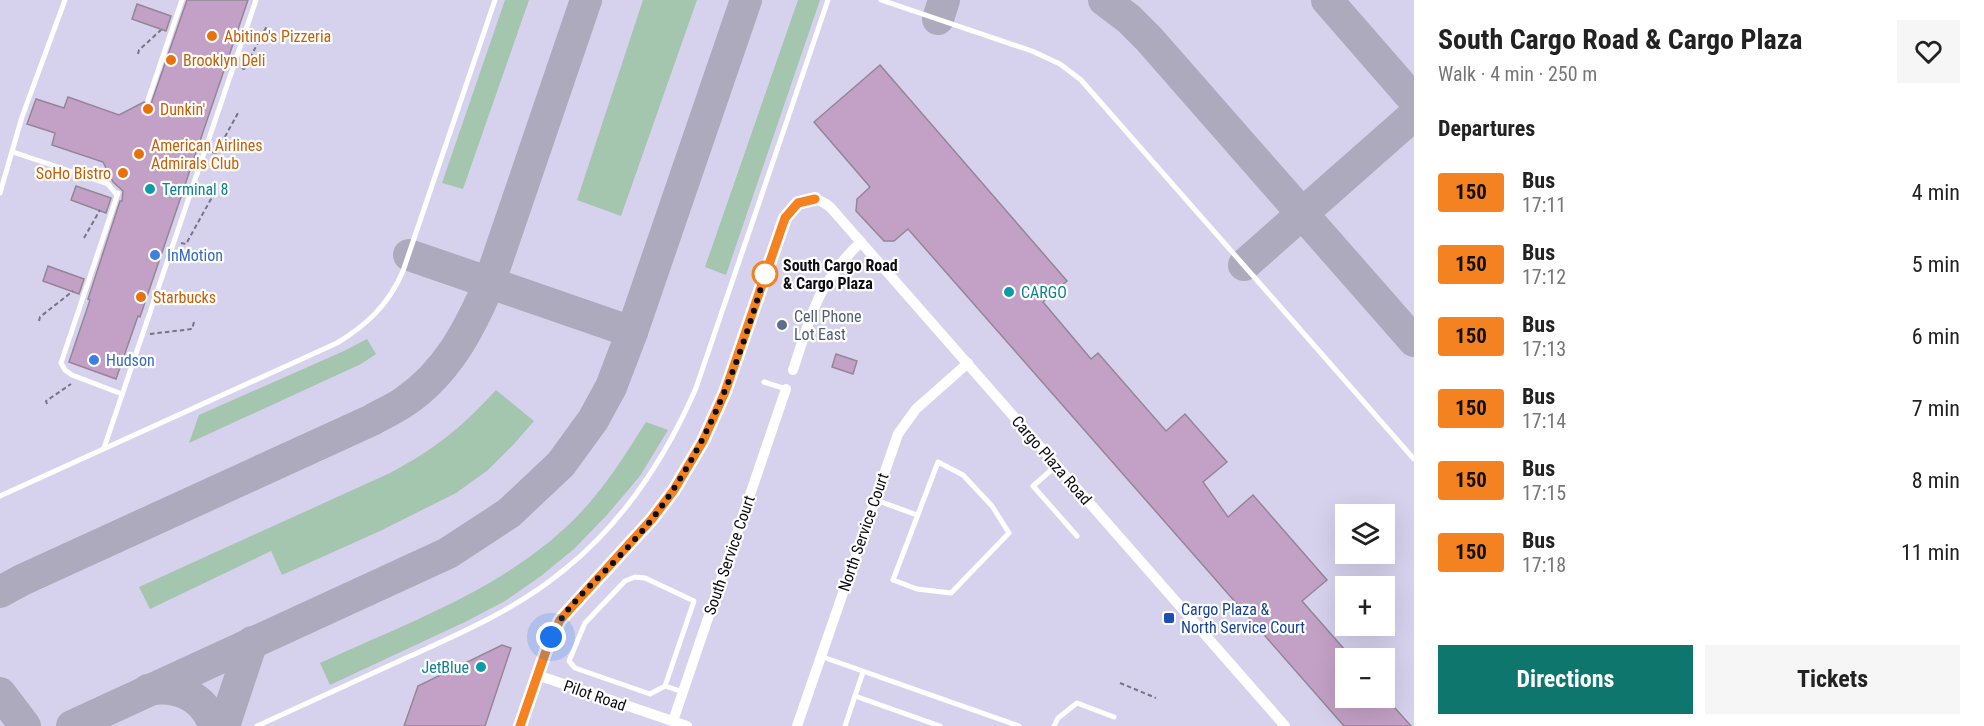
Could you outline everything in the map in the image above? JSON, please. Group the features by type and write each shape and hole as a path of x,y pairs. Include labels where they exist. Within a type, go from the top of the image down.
{"street":[{"name":"Cargo Plaza Road","path":"537,675 560,620 572,604 641,533 674,490 693,458 725,392 785,218 798,203 815,199 831,208 1285,726"},
{"path":"793,370 820,292 837,267 861,242"},
{"name":"North Service Court","path":"797,726 894,442 901,428 916,409 968,363"},
{"name":"South Service Court","path":"673,721 786,389"},
{"path":"520,726 537,675"},
{"name":"Pilot Road","path":"537,675 687,726"}],"lane":[{"path":"0,193 21,117 66,0"},
{"path":"148,100 182,0"},
{"path":"105,448 256,0"},
{"path":"0,495 337,343 365,325 383,306 398,283 495,0"},
{"path":"257,726 472,628 522,601 565,570 595,542 638,492 680,425 696,388 828,0"},
{"path":"881,0 1046,57 1081,80 1414,459"},
{"path":"13,152 108,184 117,194 61,363 72,375 122,394"},
{"path":"764,382 786,389"},
{"path":"938,462 963,475 992,506 1009,533 951,593 917,589 892,580 917,515 938,462"},
{"path":"1056,465 1033,486 1077,536"},
{"path":"874,500 917,515"},
{"path":"664,686 694,601 645,578 635,577 626,581 585,623 569,661 575,668 650,694 664,686 682,692"},
{"path":"820,656 1019,726"},
{"path":"845,726 864,672"},
{"path":"855,696 940,726"},
{"path":"1054,726 1058,718 1077,703 1114,717"}],"path":[{"path":"240,68 244,69 267,26"},
{"path":"138,54 139,50 161,30"},
{"path":"204,152 216,153 238,112"},
{"path":"174,242 186,244 211,199 212,193"},
{"path":"84,238 100,210"},
{"path":"39,321 40,317 73,291"},
{"path":"144,333 155,334 192,328 194,321"},
{"path":"47,404 46,401 71,385 74,376"},
{"path":"1120,683 1156,698"}],"shaded area":[{"path":"0,0 1414,0 1414,726 0,726"}],"green space":[{"path":"505,0 529,0 463,189 442,183"},
{"path":"643,0 697,0 621,216 577,200"},
{"path":"798,0 820,0 726,275 705,267"},
{"path":"367,339 376,354 361,364 189,443 199,415"},
{"path":"496,390 534,421 488,470 456,493 380,531 282,575 271,551 150,609 139,587 390,473 447,437"},
{"path":"646,422 668,430 640,476 574,549 505,601 330,685 320,663 429,614 500,577 563,530 599,492"}],"building":[{"name":"Terminal 8","path":"187,0 248,0 140,317 138,316 116,379 69,362 120,201 122,201 123,191 113,182 103,162 52,145 55,133 27,124 36,99 64,108 68,97 119,115 144,102 147,105 151,104"},
{"path":"137,4 171,16 166,31 132,19"},
{"name":"CARGO","path":"880,65 1067,281 1043,302 1091,359 1098,353 1166,431 1185,414 1227,462 1203,482 1228,517 1253,495 1327,580 1302,601 1343,648 1335,648 1335,708 1395,708 1411,726 1344,726 908,229 894,241 884,241 856,211 857,199 870,187 814,122"},
{"path":"76,186 111,198 106,213 71,200"},
{"path":"48,266 84,279 79,294 43,281"},
{"path":"836,354 857,361 853,374 832,367"},
{"name":"JetBlue","path":"502,645 511,648 485,726 404,726 418,686"}],"taxiway":[{"path":"0,592 372,420 404,402 433,378 465,334 489,284 586,0"},
{"path":"72,726 448,553 509,513 561,464 593,420 611,387 746,0"},
{"path":"938,19 944,0"},
{"path":"1104,0 1129,19 1149,39 1414,341"},
{"path":"1327,0 1414,100"},
{"path":"1244,265 1414,115"},
{"path":"409,255 632,332"},
{"path":"224,726 252,642"},
{"path":"148,690 169,689 188,695 204,707 214,726"},
{"path":"0,693 25,726"}],"bus line":[{"name":"150","path":"520,726 551,637 560,620 572,604 641,533 674,490 703,441 725,392 785,218 798,203 815,199"}],"place":[{"name":"Abitino's Pizzeria","path":"212,36"},
{"name":"Brooklyn Deli","path":"171,60"},
{"name":"Dunkin'","path":"148,109"},
{"name":"American Airlines Admirals Club","path":"139,154"},
{"name":"SoHo Bistro","path":"123,173"},
{"name":"Terminal 8","path":"150,189"},
{"name":"InMotion","path":"155,255"},
{"name":"South Cargo Road & Cargo Plaza","path":"765,274"},
{"name":"CARGO","path":"1009,292"},
{"name":"Starbucks","path":"141,297"},
{"name":"Cell Phone Lot East","path":"782,325"},
{"name":"Hudson","path":"94,360"},
{"name":"Cargo Plaza & North Service Court","path":"1169,618"},
{"name":"JetBlue","path":"481,667"}],"route":[{"path":"551,637 572,604 652,519 674,490 693,458 719,408 765,274"}]}
